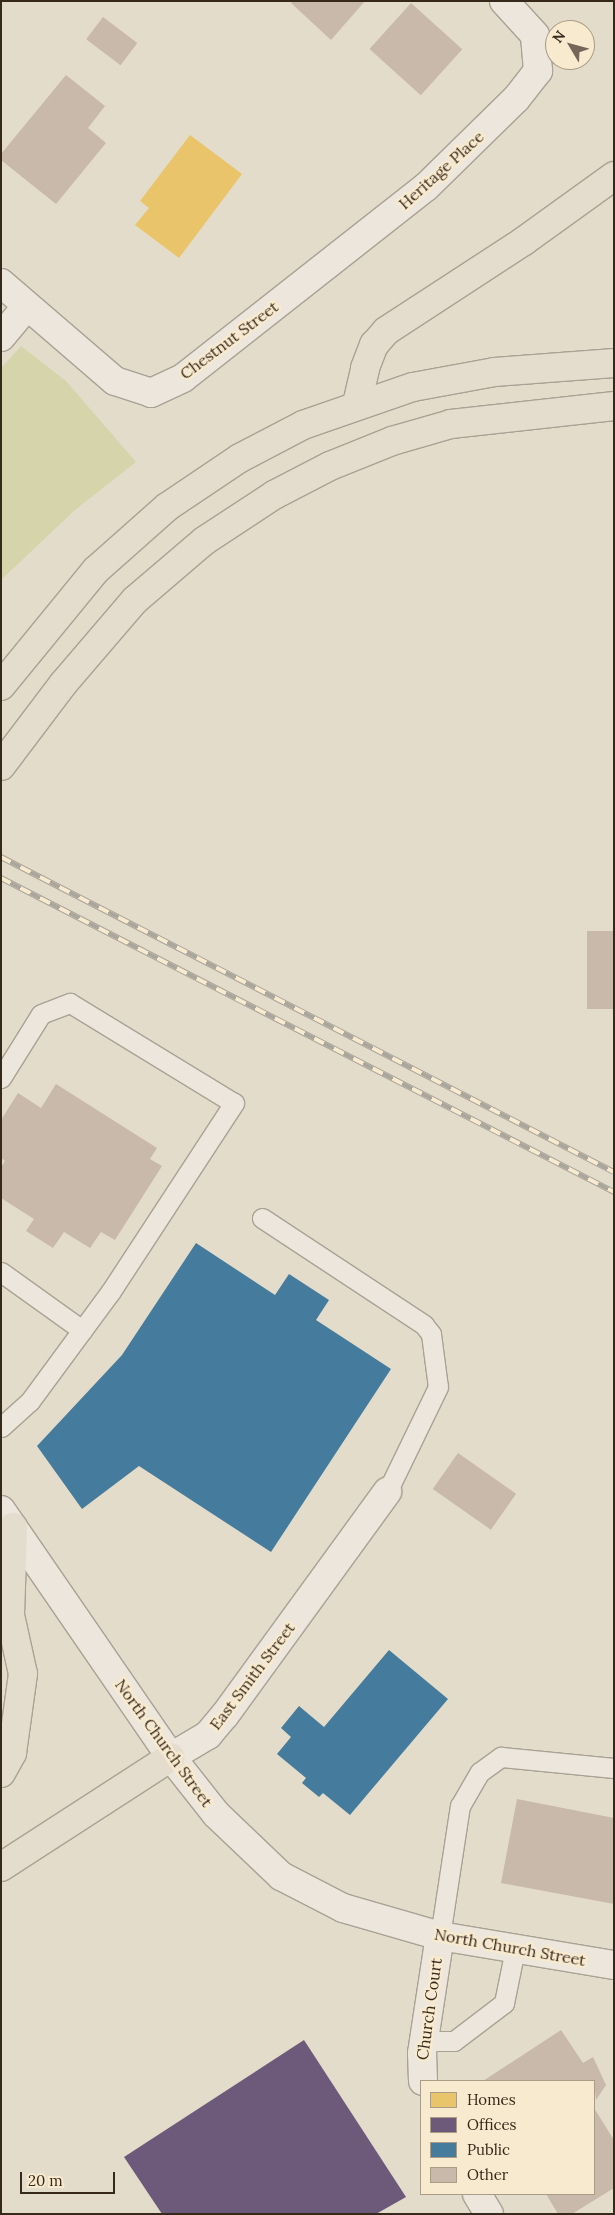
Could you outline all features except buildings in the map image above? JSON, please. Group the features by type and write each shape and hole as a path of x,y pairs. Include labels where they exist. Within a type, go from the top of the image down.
{"main road":[{"path":"357,404 364,368 374,344 386,331 532,235 614,176"},
{"path":"1,686 96,570 167,507 240,458 303,425 357,404 413,387 495,372 614,363"},
{"path":"2,764 63,684 135,600 204,541 274,495 330,466 392,440 451,424 614,406"},
{"path":"1,1773 12,1753 23,1674 10,1615 7,1518"},
{"name":"East Smith Street","path":"1,1867 171,1757"}],"street":[{"name":"Heritage Place","path":"334,259 426,188 516,99 538,71 536,35 504,1"},
{"name":"Chestnut Street","path":"1,283 116,381 151,393 183,378 334,259"},
{"path":"1,338 27,306"},
{"name":"East Smith Street","path":"171,1757 208,1735 225,1715 388,1492"},
{"name":"North Church Street","path":"7,1518 171,1757 222,1821 281,1876 343,1908 440,1936 614,1965"},
{"name":"Church Court","path":"422,2080 424,2042 440,1936"},
{"path":"478,2195 489,2214"}],"lane":[{"path":"1,1078 41,1014 70,1003 234,1103 82,1330 30,1401 1,1427"},
{"path":"262,1218 424,1325 431,1334 438,1387 388,1492"},
{"path":"1,1272 82,1330"},
{"path":"440,1936 460,1806 480,1772 501,1758 614,1768"},
{"path":"424,2042 454,2041 504,2004 515,1949"}],"green space":[{"path":"21,346 66,381 136,462 75,510 1,580 1,368"}],"railway":[{"path":"1,857 614,1172"},
{"path":"1,878 614,1192"}]}
